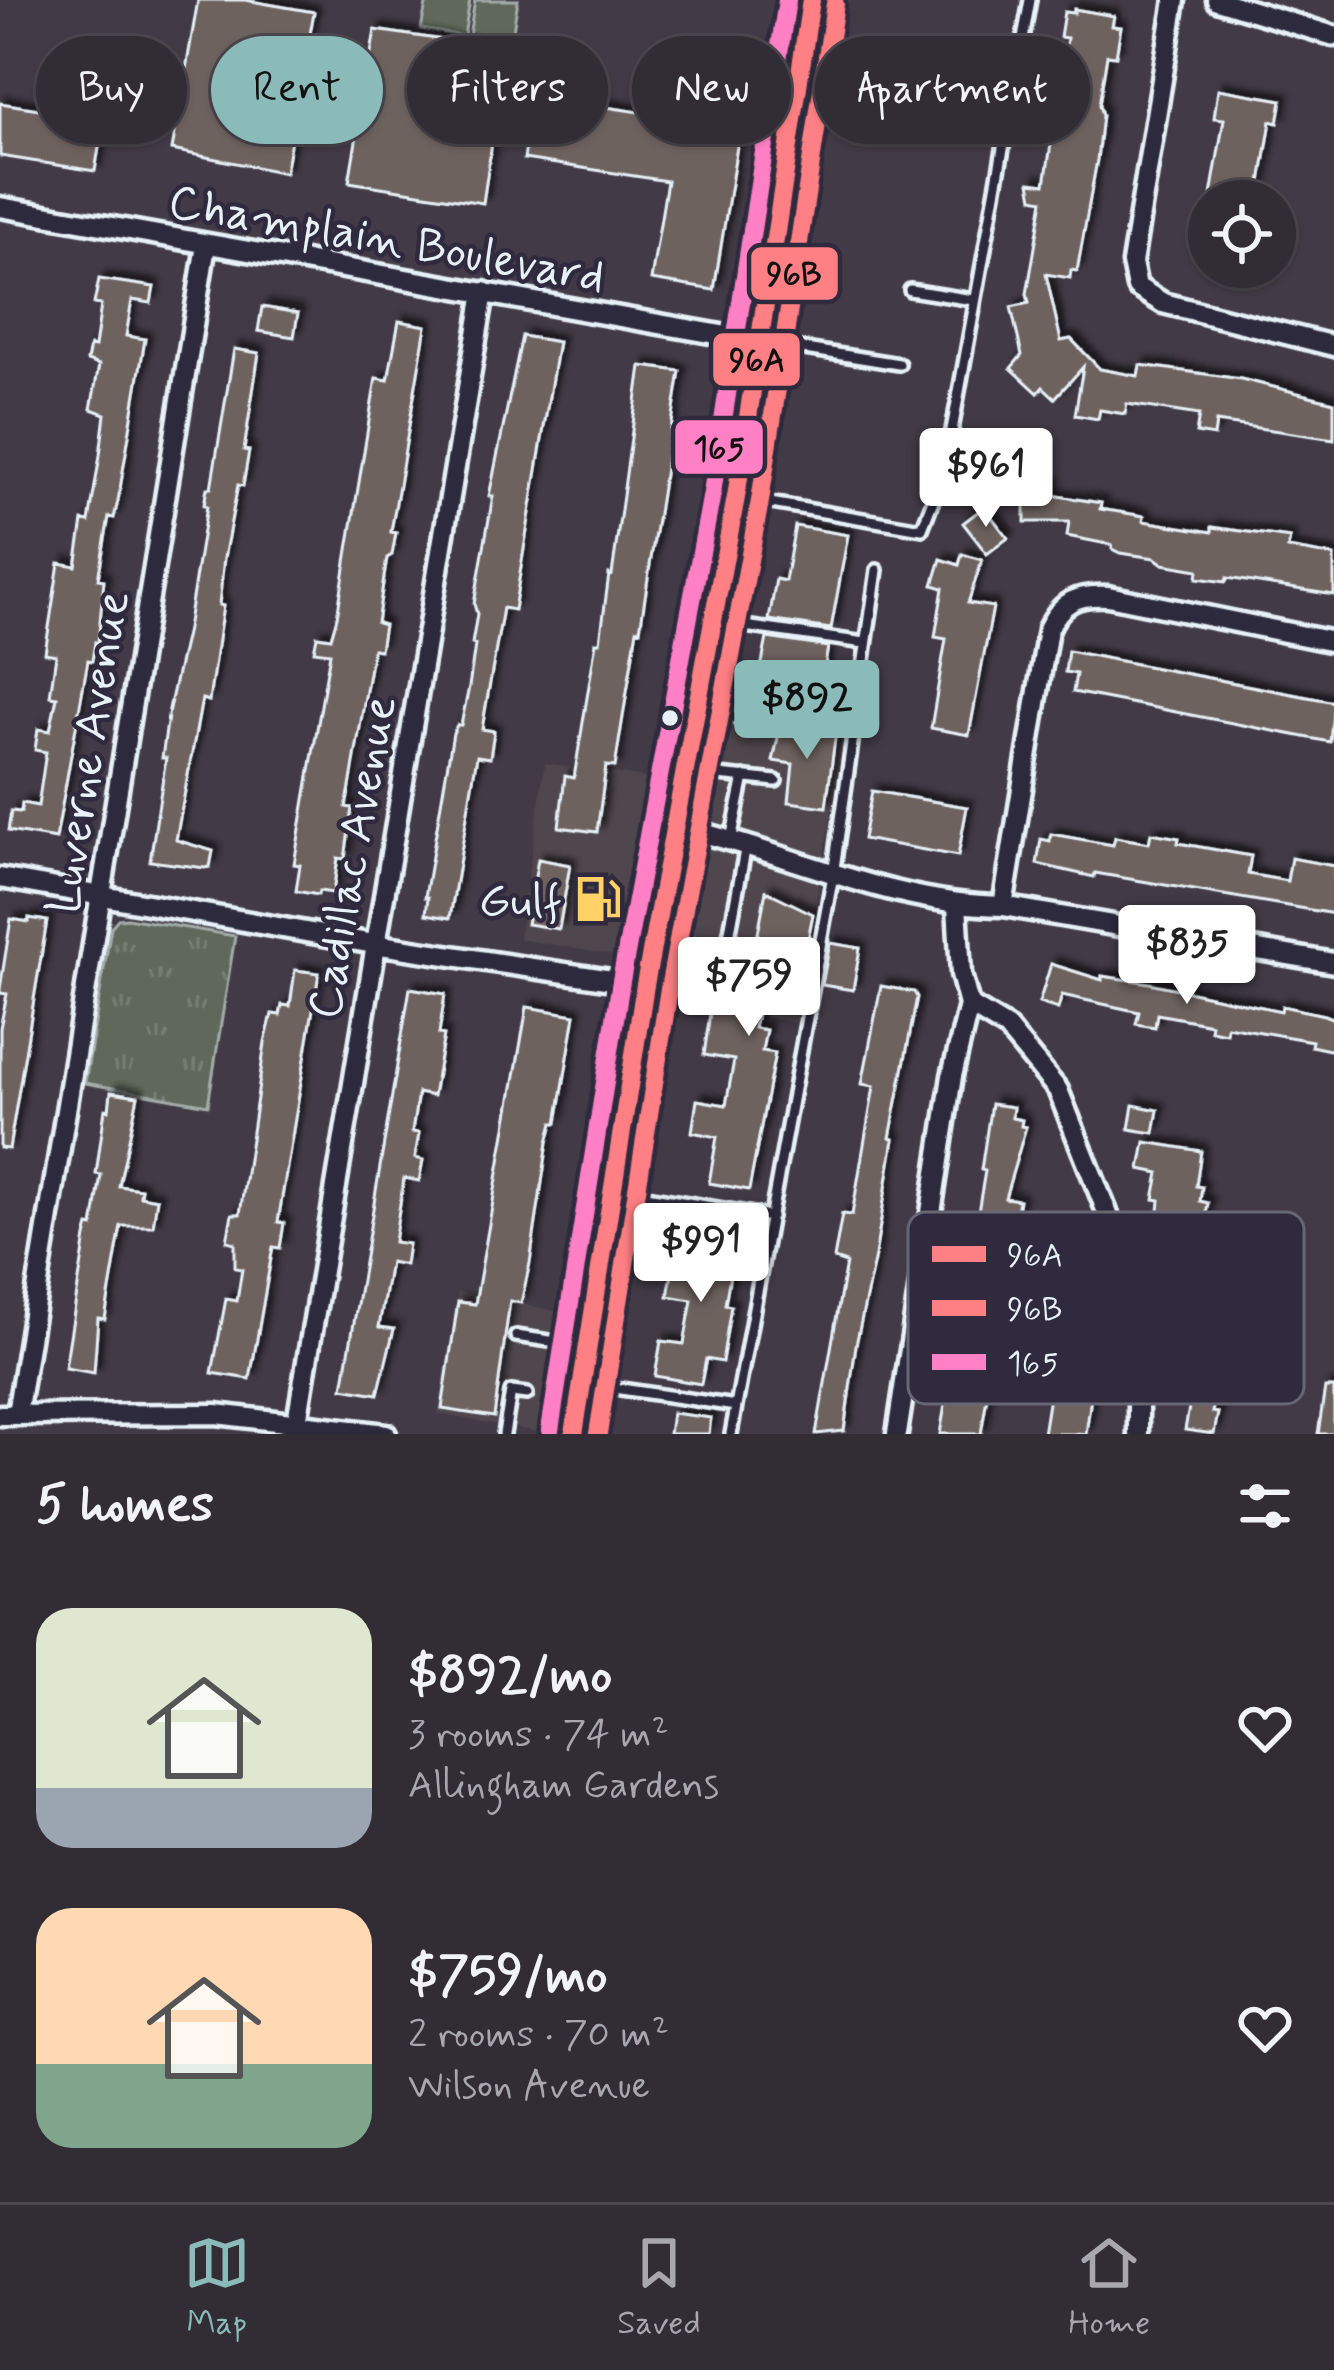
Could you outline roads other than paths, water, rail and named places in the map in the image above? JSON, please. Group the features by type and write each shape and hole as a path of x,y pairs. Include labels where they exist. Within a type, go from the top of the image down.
{"main road":[{"path":"574,1434 645,986 736,497 811,0"}],"street":[{"path":"1175,0 1132,263 1137,286 1162,303 1334,346"},
{"path":"1217,0 1334,36"},
{"name":"Champlain Boulevard","path":"0,207 761,342"},
{"name":"Luverne Avenue","path":"8,1414 102,897 206,245"},
{"name":"Cadillac Avenue","path":"296,1427 484,292"},
{"path":"1003,906 1048,629 1057,610 1069,600 1108,596 1334,642"},
{"path":"674,826 832,875 956,905 1003,906 1334,963"},
{"path":"0,878 645,986"},
{"path":"931,1212 952,1076 969,1005 961,974 956,905"},
{"path":"969,1005 1007,1028 1058,1090 1107,1212"},
{"path":"896,1434 908,1357"},
{"path":"8,1414 216,1414 386,1434"}],"lane":[{"path":"736,497 922,530 944,469 1030,0"},
{"path":"910,290 973,301"},
{"path":"761,342 899,364"},
{"path":"731,1434 832,875 878,570"},
{"path":"713,621 866,643"},
{"path":"696,712 772,724"},
{"path":"685,771 776,781"},
{"path":"653,942 718,954 728,942 744,777"},
{"path":"614,1190 771,1216"},
{"path":"516,1336 588,1346"},
{"path":"582,1384 736,1406"},
{"path":"505,1434 511,1392 527,1394"}],"place":[{"name":"Gulf","path":"598,899"}]}
